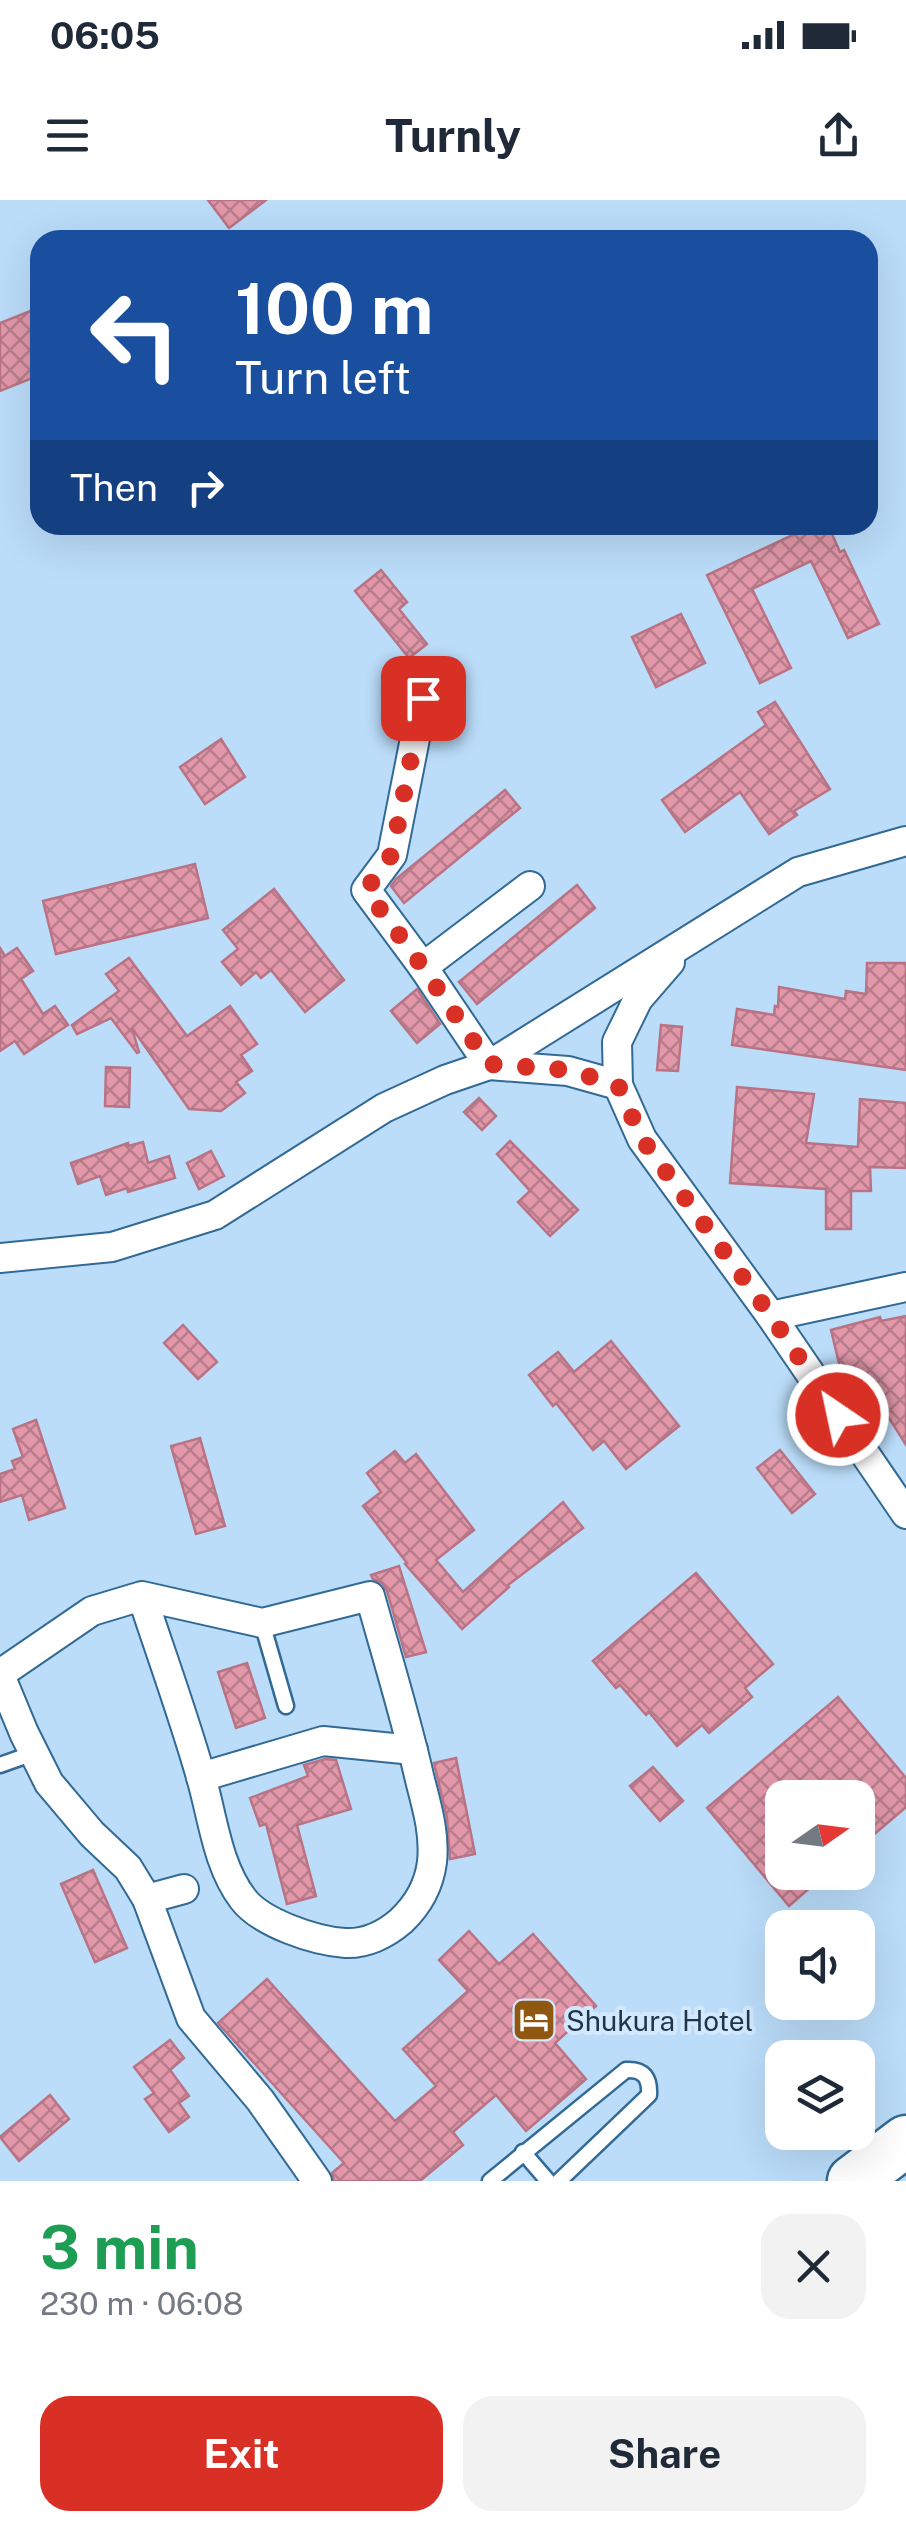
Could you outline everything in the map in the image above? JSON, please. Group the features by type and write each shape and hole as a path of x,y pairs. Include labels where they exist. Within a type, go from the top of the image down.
{"highway":[{"path":"853,2181 906,2141"}],"street":[{"path":"423,698 392,854 366,890 489,1064"},
{"path":"0,1258 112,1246 215,1215 384,1108 489,1064 798,872 906,840"},
{"path":"422,966 530,886"},
{"path":"691,938 638,1000 616,1042 618,1085 642,1139 771,1316 906,1514"},
{"path":"489,1064 568,1070 618,1085"},
{"path":"771,1316 906,1287"},
{"path":"142,1596 232,1884 248,1906 268,1920 343,1943 368,1940 394,1926 420,1899 428,1882 433,1850 413,1750 370,1596 262,1623 142,1596 92,1611 0,1675 48,1782 92,1834 128,1868 147,1900 190,2018 260,2100 317,2181"},
{"path":"201,1777 323,1742 413,1750"},
{"path":"147,1900 184,1890"}],"lane":[{"path":"262,1623 286,1706"},
{"path":"0,1766 34,1753"},
{"path":"490,2181 626,2070 644,2074 650,2083 649,2095 560,2181"},
{"path":"523,2152 548,2181"}],"building":[{"path":"208,200 266,200 229,228"},
{"path":"30,311 30,379 0,391 0,323"},
{"path":"793,535 832,535 840,552 844,550 879,624 848,638 811,561 752,589 791,668 760,683 707,575"},
{"path":"381,570 407,602 399,609 427,644 409,658 355,591"},
{"path":"681,614 705,663 656,687 632,637"},
{"path":"775,702 830,789 794,811 797,815 769,834 740,792 685,832 662,800 766,725 758,712"},
{"path":"221,739 245,777 205,804 180,767"},
{"path":"505,790 520,808 404,903 391,886 396,879"},
{"path":"195,864 208,918 56,954 43,901"},
{"path":"577,885 595,908 477,1004 459,982"},
{"path":"274,889 344,980 305,1012 271,970 261,978 256,972 241,985 222,962 238,949 223,930"},
{"path":"0,948 5,956 17,948 33,971 21,979 43,1014 55,1006 68,1025 24,1054 15,1041 0,1051"},
{"path":"129,958 187,1036 230,1006 257,1044 241,1055 252,1071 236,1082 245,1093 221,1111 189,1109 132,1028 137,1053 111,1018 77,1034 72,1025 119,991 106,974"},
{"path":"867,963 906,963 906,1070 732,1045 737,1009 774,1015 779,987 845,999 846,991 866,994"},
{"path":"417,989 440,1024 417,1043 391,1011"},
{"path":"661,1025 682,1027 678,1071 657,1070"},
{"path":"106,1067 130,1068 129,1107 105,1106"},
{"path":"737,1087 814,1094 806,1143 858,1147 860,1099 906,1103 906,1168 870,1167 871,1191 851,1191 851,1229 826,1229 826,1189 730,1183"},
{"path":"479,1098 496,1116 482,1130 464,1112"},
{"path":"510,1141 578,1210 550,1236 518,1202 530,1191 497,1154"},
{"path":"143,1142 148,1163 169,1156 175,1178 106,1195 100,1176 78,1184 71,1163 128,1143"},
{"path":"211,1151 224,1176 199,1189 187,1163"},
{"path":"906,1316 906,1445 862,1375 843,1380 831,1330 880,1317 881,1321"},
{"path":"183,1325 217,1362 198,1379 164,1343"},
{"path":"611,1341 679,1426 626,1469 604,1441 593,1450 529,1375 558,1352 574,1372"},
{"path":"36,1420 65,1508 29,1520 22,1495 0,1502 0,1474 15,1469 12,1461 23,1457 13,1429"},
{"path":"200,1438 225,1526 196,1534 171,1446"},
{"path":"780,1450 815,1494 792,1513 757,1468"},
{"path":"395,1451 405,1463 416,1454 474,1530 436,1560 463,1592 563,1502 583,1528 508,1585 462,1629 405,1564 363,1506 381,1492 367,1473"},
{"path":"399,1566 426,1652 406,1657 387,1591 371,1575"},
{"path":"696,1573 773,1664 745,1688 752,1697 709,1733 702,1725 677,1746 649,1712 646,1715 620,1685 616,1688 593,1661"},
{"path":"247,1663 265,1718 236,1728 218,1672"},
{"path":"838,1697 906,1778 906,1807 875,1833 875,1780 765,1780 765,1877 707,1808"},
{"path":"456,1758 475,1854 450,1859 447,1818 434,1763"},
{"path":"336,1760 351,1809 297,1825 316,1896 287,1904 266,1824 260,1826 250,1798 308,1776 304,1765"},
{"path":"653,1767 683,1801 660,1821 630,1786"},
{"path":"93,1870 127,1948 95,1962 61,1884"},
{"path":"776,1890 807,1890 789,1906"},
{"path":"469,1931 499,1964 533,1934 596,2006 555,2043 586,2079 526,2131 496,2095 453,2132 463,2145 420,2181 334,2181 332,2173 344,2163 218,2023 267,1979 395,2121 436,2086 403,2049 468,1991 439,1960"},
{"path":"170,2040 184,2058 170,2070 189,2096 179,2103 189,2117 169,2132 145,2099 154,2093 134,2067"},
{"path":"50,2095 69,2119 19,2161 0,2137"}],"place":[{"name":"Shukura Hotel","path":"534,2020"}],"route":[{"path":"423,698 392,854 366,890 489,1064 568,1070 618,1085 642,1139 838,1415"}]}
